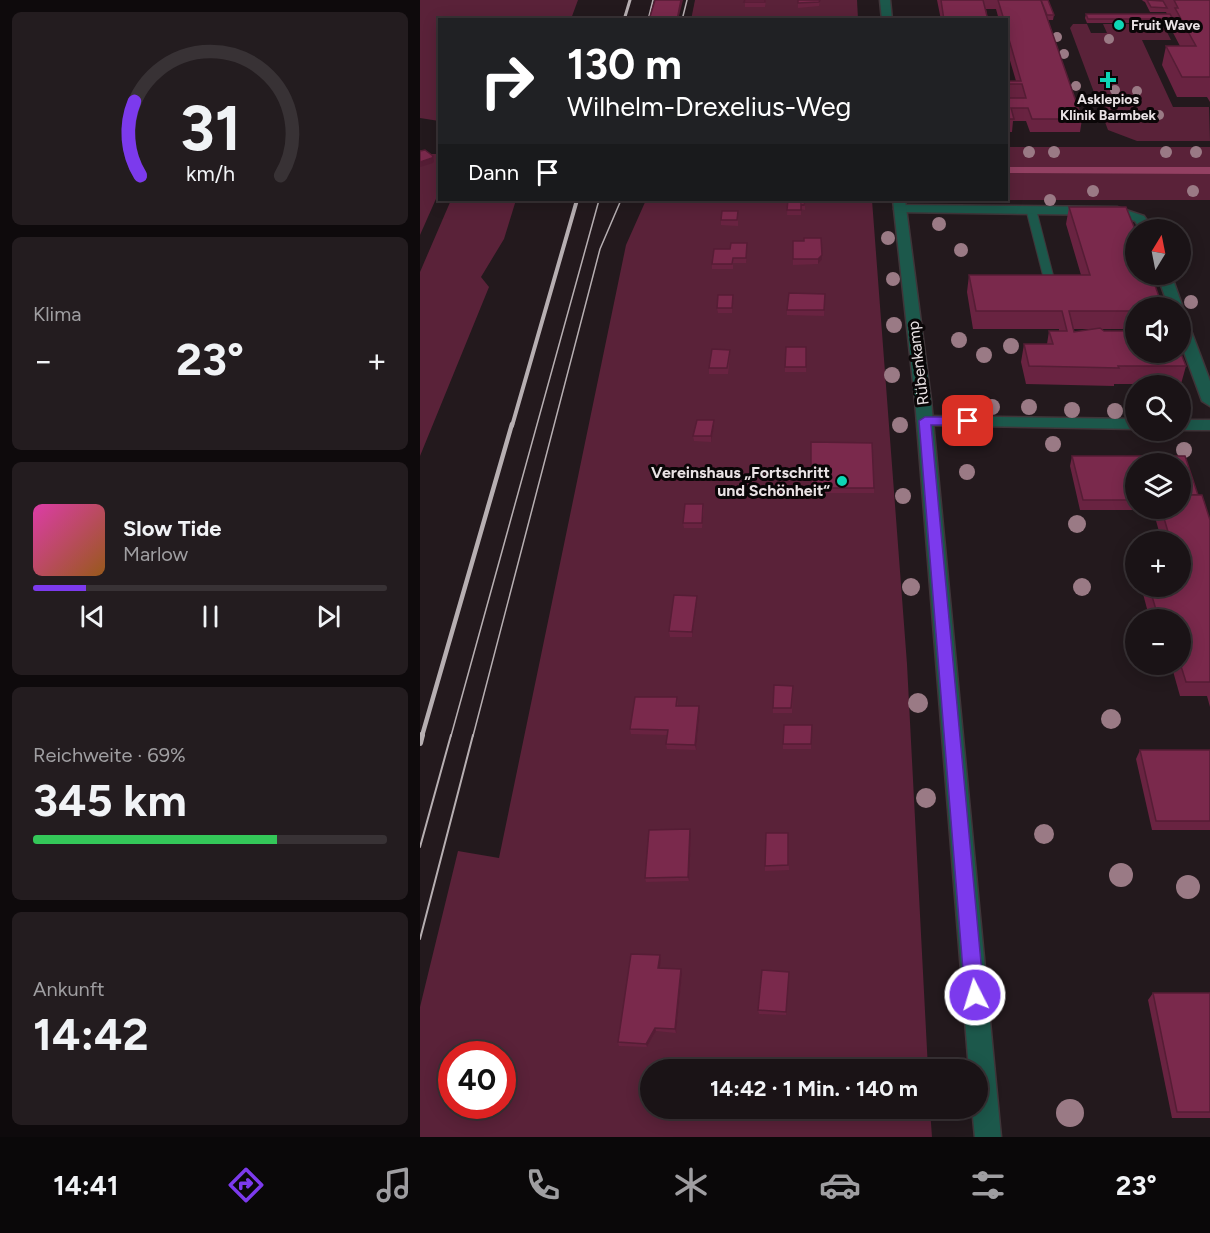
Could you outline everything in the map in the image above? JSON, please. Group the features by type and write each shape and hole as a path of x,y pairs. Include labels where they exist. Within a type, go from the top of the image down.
{"street":[{"path":"885,0 887,18"},
{"path":"899,204 1117,210 1140,219"},
{"name":"Rübenkamp","path":"899,204 925,421 988,1137"},
{"path":"1191,350 1210,401"},
{"path":"925,421 1125,424"},
{"path":"1191,425 1210,425"}],"lane":[{"path":"1031,209 1050,283"}],"shaded area":[{"path":"420,0 578,0 571,18 438,18 438,121 420,118"},
{"path":"695,0 857,0 858,18 691,18"},
{"path":"1073,24 1087,24 1091,33 1107,33 1103,24 1143,24 1165,28 1171,40 1142,40 1173,107 1209,107 1210,141 1137,141 1108,130 1070,28"},
{"path":"1008,147 1210,147 1210,200 1008,200"},
{"path":"420,154 438,154 438,194 420,235"},
{"path":"1008,167 1210,167 1210,174 1008,173"},
{"path":"451,201 516,201 504,239 481,277 489,287 420,456 420,272"},
{"path":"646,201 872,201 907,664 927,1059 640,1059 640,1119 931,1119 932,1137 420,1137 420,1007 458,851 499,858 626,245"}],"building":[{"path":"655,0 681,0 677,18 650,18"},
{"path":"745,0 765,0 765,2 744,2"},
{"path":"798,0 820,0 819,2 798,3"},
{"path":"941,0 983,0 988,18 944,18"},
{"path":"998,0 1041,0 1082,119 1032,119 1028,108 1011,108 1014,119 1008,119 1008,98 1026,98 1022,84 1008,84 1008,81 1021,81 1008,36 1008,18 1003,18"},
{"path":"1041,0 1048,0 1054,15 1047,15"},
{"path":"1147,0 1163,1 1167,8 1151,7"},
{"path":"1174,0 1210,0 1210,77 1182,77 1166,46 1196,46 1175,8 1178,8"},
{"path":"1086,14 1170,14 1173,19 1088,19"},
{"path":"425,150 433,156 420,162 420,151"},
{"path":"788,201 805,201 804,205 801,204 801,210 787,210"},
{"path":"1069,207 1126,207 1131,219 1125,219 1125,285 1155,285 1159,297 1125,297 1125,311 1069,311 1074,332 1100,328 1104,331 1125,331 1125,363 1185,363 1186,366 1118,366 1119,368 1029,366 1024,344 1053,344 1049,331 1067,331 1062,311 976,311 969,275 1090,275"},
{"path":"722,211 738,211 737,220 721,220"},
{"path":"804,238 821,238 822,255 818,259 793,259 793,241 804,241"},
{"path":"731,243 747,243 746,258 733,258 732,264 712,264 714,249 730,249"},
{"path":"789,293 825,294 824,310 787,310"},
{"path":"718,295 733,295 732,308 717,308"},
{"path":"786,347 806,347 806,367 785,367"},
{"path":"712,349 730,350 727,368 709,368"},
{"path":"697,420 714,420 711,436 693,436"},
{"name":"Vereinshaus „Fortschritt und Schönheit“","path":"811,442 872,443 874,488 811,488"},
{"path":"1072,456 1125,456 1125,500 1083,500"},
{"path":"1191,474 1198,495 1191,495"},
{"path":"1191,495 1202,495 1210,520 1210,682 1186,682 1184,675 1191,675 1191,609 1156,609 1152,597 1191,597 1191,531 1168,531 1164,519 1191,519"},
{"path":"685,504 703,504 702,523 683,523"},
{"path":"674,595 697,596 692,632 669,631"},
{"path":"774,685 793,686 791,708 773,708"},
{"path":"635,697 677,697 676,706 699,706 695,745 666,744 668,730 630,729"},
{"path":"784,725 812,725 811,744 783,744"},
{"path":"1140,750 1210,750 1210,821 1156,821"},
{"path":"690,829 688,877 645,878 649,830"},
{"path":"766,833 788,833 788,865 765,866"},
{"path":"631,954 660,955 658,968 681,969 675,1029 655,1028 646,1044 618,1042"},
{"path":"762,970 789,972 786,1012 758,1010"},
{"path":"1153,993 1210,993 1210,1112 1177,1112"}],"tram line":[{"path":"648,18 653,0"},
{"path":"682,18 687,0"},
{"path":"451,736 599,201"},
{"path":"473,736 600,249 621,201"},
{"path":"420,847 451,735"},
{"path":"420,939 473,735"}],"railway":[{"path":"625,18 630,0"},
{"path":"512,426 577,201"},
{"path":"422,736 512,424"},
{"path":"420,743 422,735"}],"place":[{"name":"Fruit Wave","path":"1119,25"},
{"name":"Asklepios Klinik Barmbek","path":"1108,80"},
{"name":"Vereinshaus „Fortschritt und Schönheit“","path":"842,481"}],"route":[{"path":"968,421 925,421 975,995"}]}
